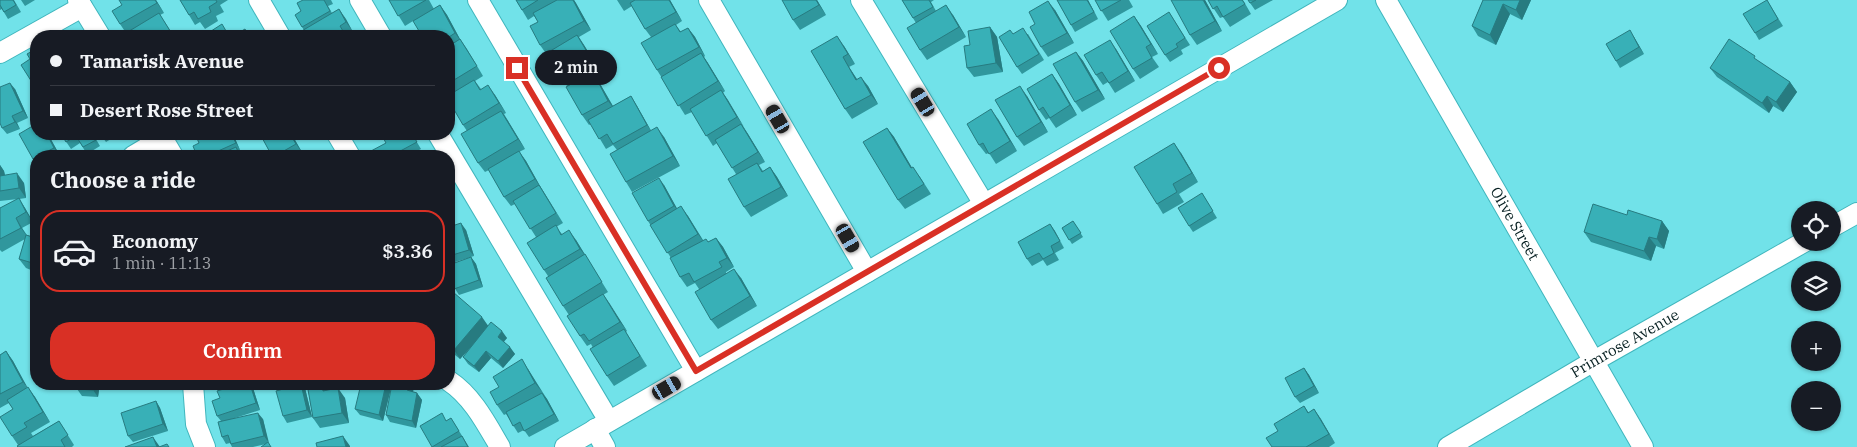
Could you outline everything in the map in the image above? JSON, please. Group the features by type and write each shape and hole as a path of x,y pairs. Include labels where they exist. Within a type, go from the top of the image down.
{"street":[{"path":"259,0 276,30"},
{"path":"360,0 378,30"},
{"path":"478,0 696,371"},
{"path":"709,0 867,272"},
{"path":"861,0 984,204"},
{"path":"564,447 1337,0"},
{"name":"Olive Street","path":"1386,0 1643,447"},
{"path":"38,30 80,4 96,30"},
{"path":"0,53 30,35"},
{"path":"142,150 156,140"},
{"path":"455,164 602,425 605,447"},
{"path":"1841,222 1857,213"},
{"name":"Primrose Avenue","path":"1448,447 1594,361 1791,249"},
{"path":"455,386 461,389 486,423 500,447"},
{"path":"193,390 196,424 205,447"}],"building":[{"path":"0,0 13,0 16,5 4,12 0,5"},
{"path":"119,0 155,0 157,3 120,24 112,11 122,5"},
{"path":"180,0 216,0 217,2 209,7 211,12 198,19 194,12 189,15"},
{"path":"303,0 324,0 330,11 302,27 295,15 301,11 297,3"},
{"path":"389,0 426,0 398,16"},
{"path":"516,0 538,0 522,10"},
{"path":"557,0 573,0 584,21 540,45 530,26 538,22 533,13"},
{"path":"635,0 669,0 676,12 645,29 630,3"},
{"path":"782,0 816,0 819,5 793,20"},
{"path":"902,0 929,0 933,7 913,18"},
{"path":"1057,0 1087,0 1094,12 1071,25"},
{"path":"1095,0 1121,0 1101,11"},
{"path":"1171,0 1203,0 1215,21 1190,35"},
{"path":"1208,0 1242,0 1245,4 1223,17 1217,6 1213,9"},
{"path":"1483,0 1520,0 1516,10 1503,4 1490,35 1472,26"},
{"path":"1767,0 1778,19 1755,33 1743,14"},
{"path":"1048,1 1067,33 1041,47 1030,27 1035,24 1029,12"},
{"path":"440,5 453,30 418,30 413,21"},
{"path":"946,5 959,27 920,50 907,28"},
{"path":"339,9 346,22 340,26 342,30 303,30"},
{"path":"1169,12 1185,38 1176,44 1178,47 1165,55 1147,26"},
{"path":"159,13 170,30 131,30"},
{"path":"1134,16 1151,44 1146,47 1152,58 1133,69 1110,31"},
{"path":"222,24 226,30 213,30"},
{"path":"675,24 680,32 688,28 699,47 657,70 641,43"},
{"path":"990,27 996,63 967,68 964,46 970,45 968,31"},
{"path":"1023,28 1039,54 1017,67 999,37 1010,30 1013,34"},
{"path":"1630,30 1639,47 1616,61 1606,44"},
{"path":"577,35 593,62 563,80 547,53"},
{"path":"837,36 848,54 843,57 856,80 861,77 871,95 845,109 811,51"},
{"path":"460,39 477,66 455,79 455,42"},
{"path":"1729,39 1790,82 1776,102 1767,96 1762,103 1710,68"},
{"path":"1110,40 1128,71 1109,83 1102,72 1096,75 1084,55"},
{"path":"1076,52 1098,90 1075,102 1053,64"},
{"path":"701,53 718,81 678,106 661,77"},
{"path":"30,59 30,79 21,65"},
{"path":"593,72 608,101 582,115 566,87"},
{"path":"1052,74 1070,105 1050,118 1043,107 1039,110 1027,89"},
{"path":"474,80 480,90 488,85 499,103 463,125 455,111 455,91"},
{"path":"10,83 23,111 12,116 15,122 2,128 0,123 0,87"},
{"path":"1020,86 1041,122 1017,137 995,100"},
{"path":"721,90 737,117 706,136 690,109"},
{"path":"631,96 647,125 613,144 607,134 599,139 588,120"},
{"path":"991,109 1010,141 989,154 983,143 979,145 967,124"},
{"path":"501,111 518,139 478,163 461,134"},
{"path":"741,124 758,152 732,168 715,140"},
{"path":"657,127 673,156 626,182 610,154"},
{"path":"30,128 30,140 50,140 54,148 50,150 30,150 30,154 19,134"},
{"path":"887,128 911,168 913,167 924,184 898,200 863,142"},
{"path":"79,140 96,140 83,147"},
{"path":"198,140 234,140 236,143 220,150 195,150 193,146 199,143"},
{"path":"263,140 294,140 296,144 286,150 269,150"},
{"path":"384,140 416,140 417,142 402,150 373,150 386,143"},
{"path":"1174,143 1192,173 1173,184 1177,192 1157,204 1134,167"},
{"path":"519,151 535,179 504,197 488,169"},
{"path":"757,163 762,172 770,167 781,187 744,207 728,179"},
{"path":"17,173 19,188 0,191 0,176"},
{"path":"659,178 674,206 648,221 632,193"},
{"path":"539,185 556,213 530,229 513,201"},
{"path":"1202,193 1213,211 1189,226 1178,208"},
{"path":"19,198 26,212 16,218 21,228 0,239 0,208"},
{"path":"1593,204 1627,215 1628,210 1662,221 1657,239 1649,237 1644,251 1584,232"},
{"path":"681,206 698,234 667,253 650,225"},
{"path":"1073,221 1081,233 1069,240 1062,228"},
{"path":"461,223 469,250 455,254 455,225"},
{"path":"1050,224 1060,241 1051,246 1054,253 1043,259 1039,253 1027,259 1018,242"},
{"path":"556,225 561,235 569,230 580,249 544,270 527,243"},
{"path":"26,235 30,236 30,262 19,259"},
{"path":"716,238 727,258 719,262 722,267 694,282 689,273 680,277 670,258 706,239 708,242"},
{"path":"585,254 602,282 563,306 546,278"},
{"path":"471,257 479,280 455,289 455,263"},
{"path":"734,269 750,296 711,320 695,292"},
{"path":"455,294 482,317 455,349"},
{"path":"603,294 620,322 589,341 584,334 580,336 567,316"},
{"path":"491,322 502,331 498,337 510,347 498,361 486,351 474,366 463,357"},
{"path":"624,329 640,356 607,376 590,349"},
{"path":"6,351 23,382 0,394 0,355"},
{"path":"522,359 535,383 497,405 490,392 499,387 493,377"},
{"path":"1304,368 1314,386 1295,397 1285,378"},
{"path":"28,387 43,412 24,423 27,427 12,436 0,417 13,409 7,400"},
{"path":"252,390 256,403 217,416 212,401 220,398 217,391"},
{"path":"302,390 307,410 283,416 276,391"},
{"path":"308,390 338,390 342,413 313,418"},
{"path":"360,390 385,390 379,415 355,409"},
{"path":"391,390 407,390 417,393 412,421 386,415"},
{"path":"542,393 554,414 524,431 520,422 513,426 506,412"},
{"path":"156,401 163,424 128,436 121,413"},
{"path":"1304,406 1308,413 1314,409 1329,434 1306,447 1272,447 1266,438 1278,431 1274,424"},
{"path":"258,413 264,436 231,444 228,435 222,437 218,422"},
{"path":"442,413 446,421 451,418 459,431 432,447 420,426"},
{"path":"59,421 68,435 61,440 65,447 17,446"},
{"path":"343,436 346,447 317,447 316,443"},
{"path":"462,436 468,447 441,447"},
{"path":"153,437 157,447 125,447"},
{"path":"268,442 271,447 261,447"}],"route":[{"path":"517,68 696,371 1219,68"}]}
